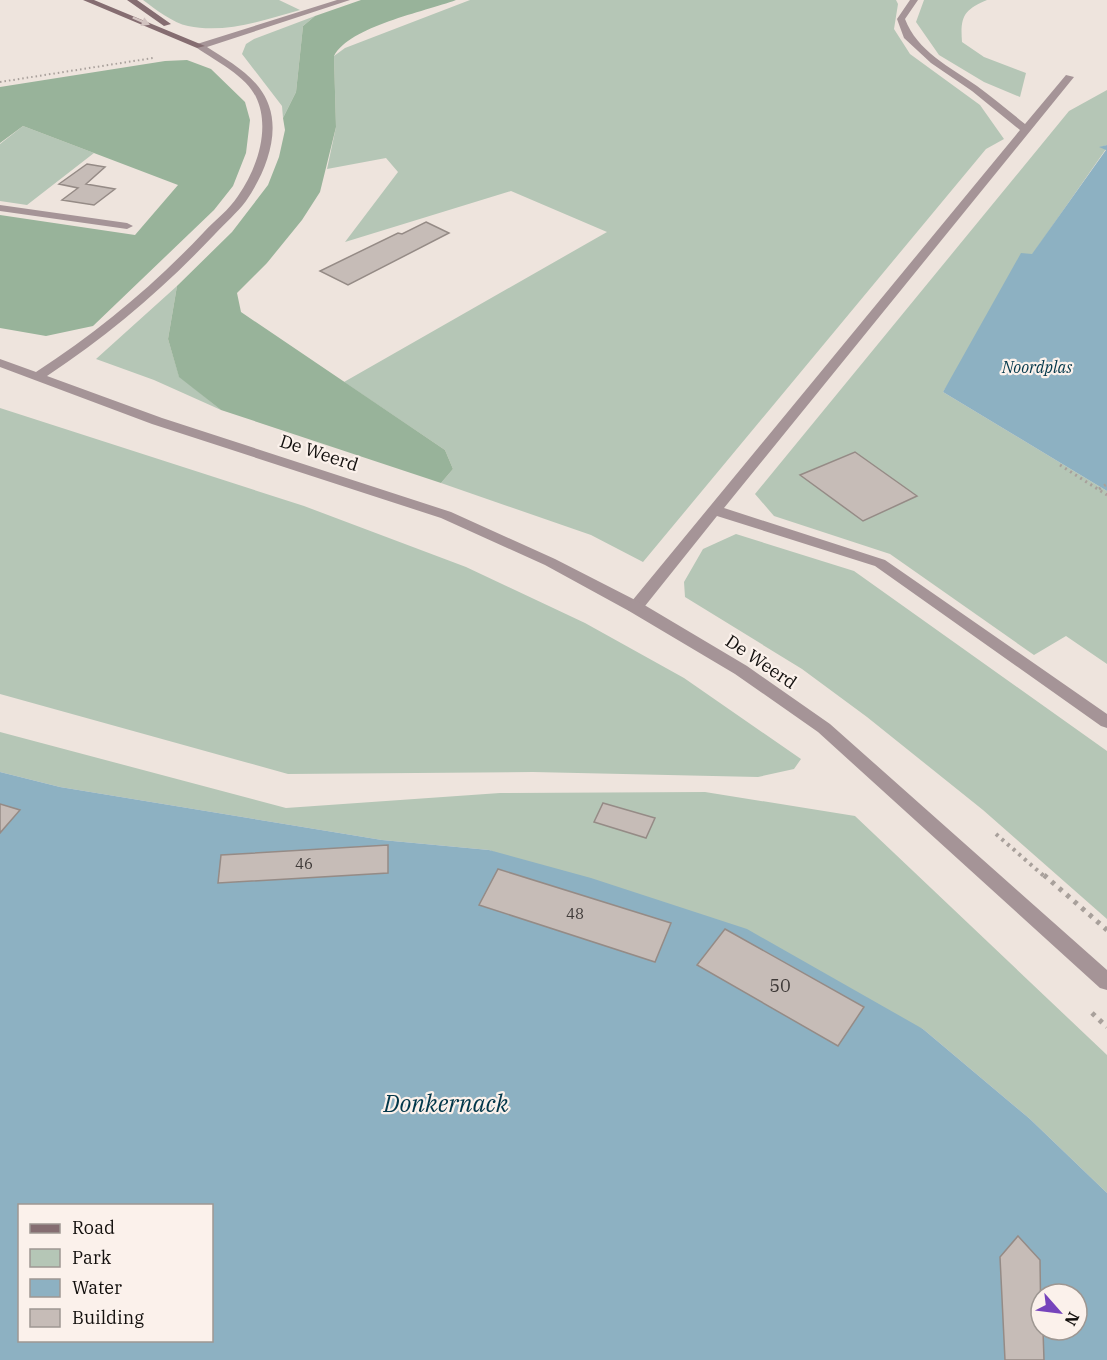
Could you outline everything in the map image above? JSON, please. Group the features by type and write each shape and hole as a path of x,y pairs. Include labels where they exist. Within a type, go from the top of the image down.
{"main road":[{"path":"87,0 200,46"},
{"path":"131,0 200,46"}],"street":[{"path":"200,46 346,0"},
{"path":"914,0 901,19 907,36 934,61 975,89 1026,130"},
{"path":"38,377 125,316 196,249 244,195 262,158 268,126 260,94 230,66 200,46"},
{"path":"635,607 1069,77"},
{"path":"0,208 127,226"},
{"name":"De Weerd","path":"0,363 157,421 446,515 550,562 635,607 741,670 824,729 1107,982"},
{"path":"714,510 880,563 1107,722"}],"path":[{"path":"0,82 126,63 200,46"},
{"path":"1060,465 1107,495"},
{"path":"1098,489 1107,484"},
{"path":"1091,1012 1107,1027"}],"green space":[{"path":"143,0 279,0 300,10 244,25 202,28 176,22"},
{"path":"361,0 456,0 371,28 343,45 334,56 336,127 320,192 302,220 267,263 237,293 241,312 445,450 453,469 441,483 221,410 179,377 168,339 177,286 232,232 268,185 279,157 285,130 283,118 296,92 303,26 315,16"},
{"path":"470,0 896,0 898,4 894,29 910,54 980,105 1004,139 986,149 643,562 591,535 441,483 453,469 445,450 344,382 607,232 511,191 345,242 398,172 386,158 327,169 336,127 334,56 345,48"},
{"path":"924,0 987,0 973,7 965,15 962,42 984,57 1026,73 1020,97 984,82 939,55 916,22"},
{"path":"315,16 303,26 296,92 283,118 282,106 242,54 246,44 254,39"},
{"path":"187,60 211,69 245,102 250,120 246,153 233,186 214,210 93,326 46,336 0,328 0,215 135,235 178,185 23,126 0,143 0,87 165,61"},
{"path":"1107,90 1107,145 1101,147 1106,149 1032,255 943,392 1107,491 1107,664 1066,636 1034,655 890,554 774,516 755,494 1069,111"},
{"path":"23,126 94,153 27,205 0,201 0,144"},
{"path":"177,286 168,339 179,376 221,410 154,380 96,359"},
{"path":"0,408 304,506 466,567 585,623 684,678 801,759 794,769 758,777 533,772 288,774 0,694"},
{"path":"736,534 854,571 1107,751 1107,919 983,810 867,717 802,669 685,597 684,582 703,549"},
{"path":"0,732 286,808 500,793 705,792 855,816 1107,1055 1107,1193 1030,1119 923,1029 489,850 382,840 60,787 0,772"}],"water":[{"name":"Noordplas","path":"1107,145 1107,491 943,392 1021,253 1032,254 1106,150 1099,147"},
{"name":"Donkernack","path":"0,772 60,787 382,840 489,850 591,878 747,929 923,1029 1030,1119 1107,1193 1107,1360 0,1360"}],"building":[{"path":"87,164 105,167 86,184 115,189 94,205 62,200 78,188 59,184"},
{"path":"426,222 449,233 348,285 320,271 398,233 402,234"},
{"path":"855,452 917,496 863,521 800,475"},
{"path":"603,803 655,818 646,838 594,822"},
{"path":"0,804 20,810 0,833"},
{"path":"388,845 388,873 218,883 221,855"},
{"path":"498,869 671,923 655,962 479,905"},
{"path":"725,929 864,1007 838,1046 697,965"},
{"path":"1018,1236 1040,1260 1040,1282 1029,1282 1029,1342 1043,1342 1044,1360 1005,1360 1000,1257"}]}
